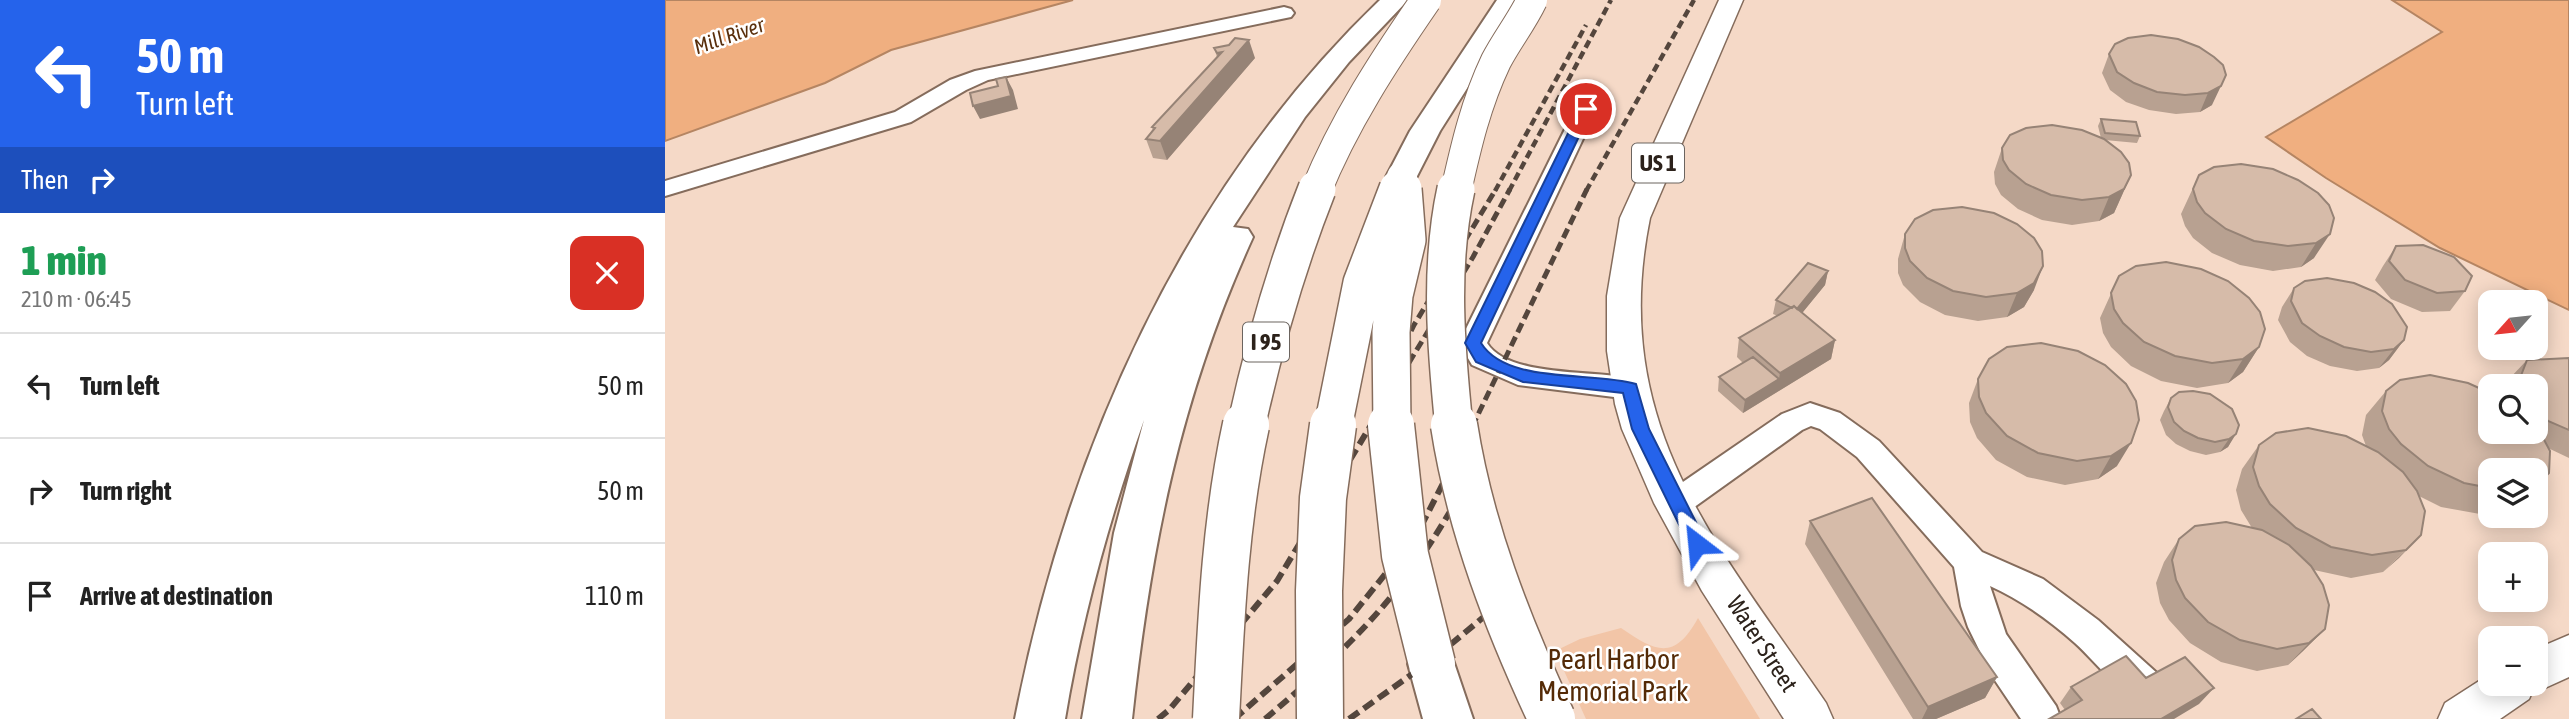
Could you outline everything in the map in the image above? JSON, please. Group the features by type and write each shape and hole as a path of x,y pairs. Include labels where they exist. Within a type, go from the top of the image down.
{"highway":[{"path":"1040,719 1064,608 1091,512 1146,359 1178,294 1208,237 1273,139 1341,54 1396,0"},
{"path":"1107,719 1118,627 1150,471 1167,410 1198,321 1229,250 1271,176 1313,112 1396,0"},
{"name":"I 95","path":"1216,719 1224,583 1235,491 1249,412 1283,279 1345,128 1391,48 1426,0"},
{"path":"1320,719 1319,591 1323,498 1334,419 1362,283 1402,177 1426,131 1510,0"},
{"path":"1532,0 1502,49 1472,122 1450,220 1446,254 1444,339 1456,446 1471,505 1489,568 1516,640 1552,719"},
{"path":"1402,177 1408,240 1394,295 1391,332 1390,412 1393,455 1405,555 1448,719"}],"main road":[{"name":"Water Street","path":"1731,0 1635,218 1628,244 1625,337 1630,388 1641,429 1675,504 1697,544 1810,719"},
{"path":"2548,665 2569,655"},
{"path":"2461,719 2495,696"}],"lane":[{"path":"665,189 903,117 958,85 982,75 1284,13"},
{"path":"1586,109 1473,343 1482,358 1528,378 1630,388"},
{"path":"1675,504 1792,422 1810,414 1831,421 1868,449 1970,562 2031,589 2086,631 2147,688"},
{"path":"1970,562 1972,591 1978,612 1996,650 2043,719"}],"green space":[{"name":"Pearl Harbor Memorial Park","path":"1698,618 1760,719 1586,719 1555,651 1580,639 1621,628 1655,647 1673,646 1690,632"}],"water":[{"name":"Mill River","path":"665,0 1073,0 891,50 825,83 665,141"},
{"path":"2392,0 2569,0 2569,310 2548,300 2548,290 2527,290 2440,248 2326,178 2266,137 2442,32"}],"building":[{"path":"2151,35 2178,39 2199,47 2214,57 2223,65 2226,75 2221,86 2208,93 2185,95 2157,92 2134,83 2117,72 2109,54 2115,44 2128,38"},
{"path":"1235,38 1249,40 1160,141 1146,139 1155,128 1152,127 1222,52 1217,53 1214,48 1229,45"},
{"path":"1006,77 1011,96 973,106 970,93 998,86 996,79"},
{"path":"2101,119 2136,122 2140,136 2105,133"},
{"path":"2052,125 2082,130 2104,139 2121,152 2129,163 2131,175 2124,189 2109,197 2082,200 2051,195 2026,184 2009,170 2003,160 2002,148 2010,135 2026,128"},
{"path":"2241,164 2273,169 2318,193 2329,205 2334,218 2330,234 2316,243 2288,246 2254,241 2226,229 2205,213 2197,202 2193,189 2199,175 2214,167"},
{"path":"1962,207 1994,213 2017,224 2034,238 2042,251 2043,266 2034,283 2017,293 1986,297 1953,291 1927,278 1910,261 1905,248 1905,234 1915,219 1933,210"},
{"path":"2423,245 2454,257 2472,276 2465,291 2437,293 2405,280 2389,261 2396,246"},
{"path":"2166,262 2201,269 2228,281 2249,298 2260,312 2265,329 2259,347 2243,359 2212,363 2175,356 2144,342 2123,323 2114,309 2111,293 2119,276 2136,266"},
{"path":"1808,263 1828,271 1797,309 1776,300"},
{"path":"2327,278 2354,283 2375,292 2392,304 2407,327 2404,340 2394,349 2371,352 2344,347 2320,336 2302,323 2291,301 2294,288 2305,281"},
{"path":"1794,306 1835,340 1780,373 1739,338"},
{"path":"2041,343 2078,351 2105,365 2126,384 2136,401 2139,420 2131,443 2111,456 2077,461 2038,453 2007,436 1986,413 1979,397 1978,379 1989,359 2007,347"},
{"path":"1753,357 1779,379 1745,400 1719,377"},
{"path":"2569,358 2569,430 2548,421 2548,374 2522,374 2527,360"},
{"path":"2430,375 2478,388 2478,444 2546,444 2550,451 2549,473 2548,458 2478,458 2478,486 2464,483 2428,466 2401,444 2389,429 2382,411 2386,391 2400,380"},
{"path":"2179,392 2210,394 2232,409 2239,425 2236,434 2229,439 2215,442 2198,438 2174,422 2168,407 2171,398"},
{"path":"2308,428 2346,436 2378,452 2403,472 2417,491 2425,511 2421,535 2406,550 2372,555 2331,547 2296,528 2270,504 2259,486 2253,467 2259,445 2276,433"},
{"path":"1872,498 1997,677 1928,707 1810,521"},
{"path":"2226,522 2262,530 2289,545 2311,566 2323,585 2329,605 2325,629 2309,643 2277,649 2240,640 2208,622 2185,598 2176,580 2172,560 2179,539 2195,526"},
{"path":"2126,656 2146,678 2185,657 2214,688 2161,719 2049,719 2082,700 2071,687"},
{"path":"2312,709 2321,719 2296,719"}],"railway":[{"path":"1509,191 1611,0"},
{"path":"1586,191 1694,0"},
{"path":"1495,191 1586,25"},
{"path":"1385,385 1414,325 1496,189"},
{"path":"1370,427 1473,257 1510,189"},
{"path":"1472,426 1586,191"},
{"path":"1158,719 1169,710 1277,581 1371,425"},
{"path":"1234,719 1349,619 1416,536 1472,426"},
{"path":"1265,719 1339,653 1390,598 1426,550 1480,460"},
{"path":"1349,719 1432,660 1486,615"}],"route":[{"path":"1586,109 1473,343 1482,358 1528,378 1630,388 1641,429 1675,504 1697,544"}]}
